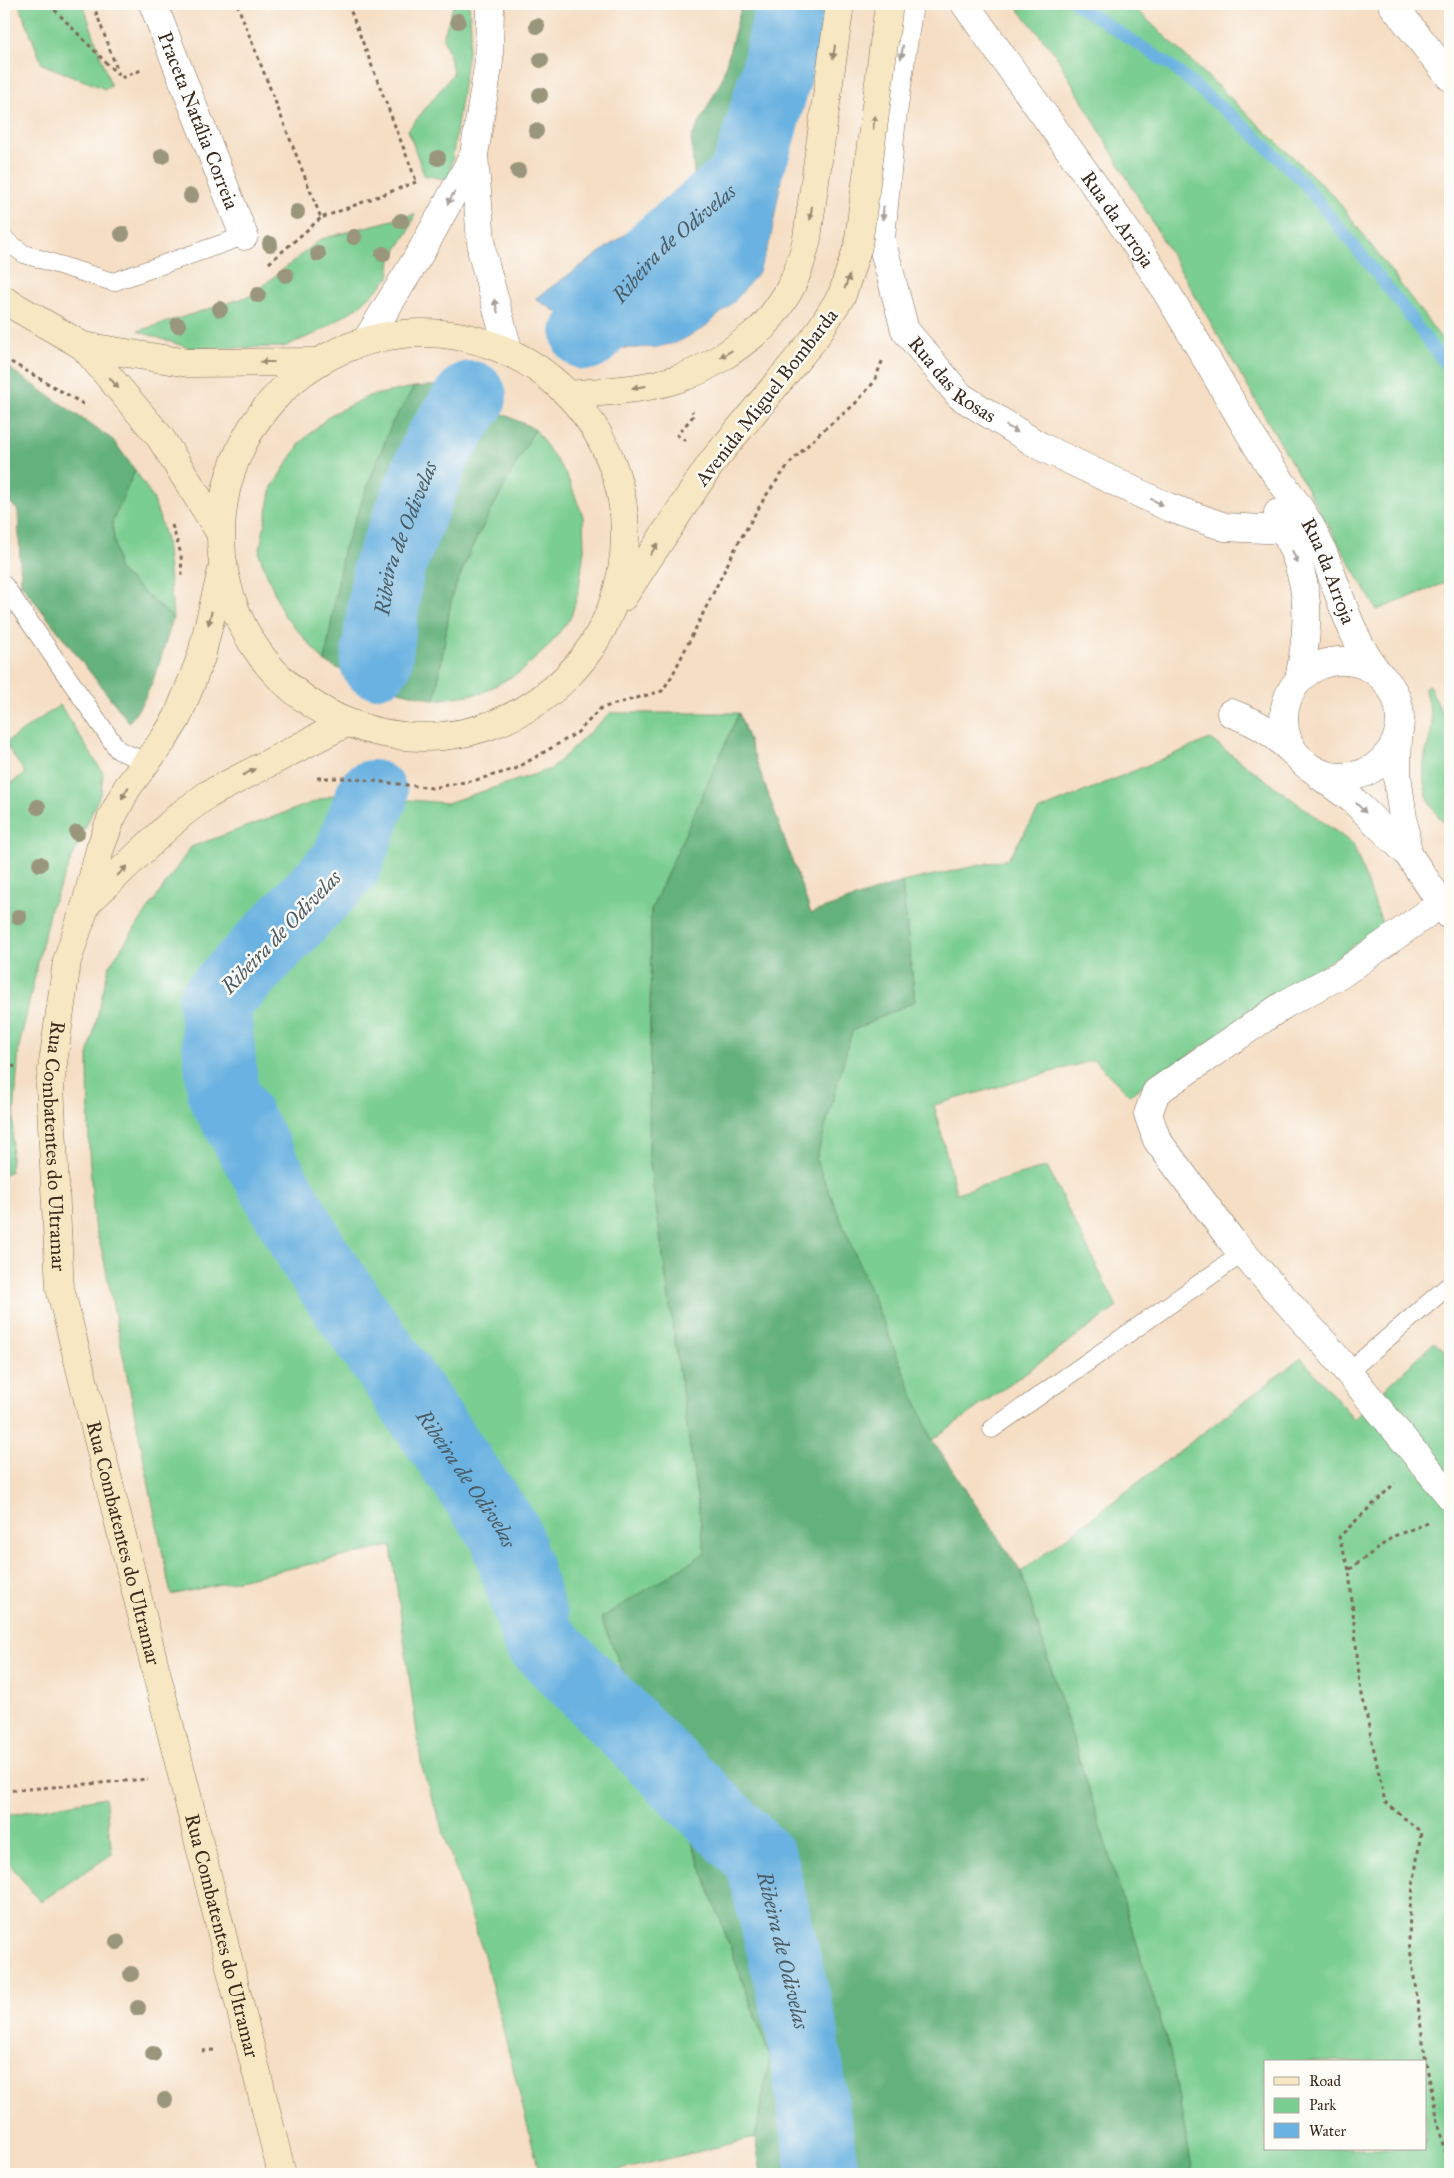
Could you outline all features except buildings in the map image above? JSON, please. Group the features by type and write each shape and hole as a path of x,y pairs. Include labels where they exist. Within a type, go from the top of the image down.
{"main road":[{"path":"570,395 643,387 686,375 736,348 763,328 783,303 800,272 807,238 840,4"},
{"name":"Avenida Miguel Bombarda","path":"222,570 245,634 282,680 288,687 346,723 406,738 468,733 526,711 574,671 712,462 754,414 829,319 842,295 852,271 858,246 889,4"},
{"path":"4,300 82,346 160,438 219,531"},
{"path":"222,570 219,531 232,464 264,406 316,362 347,346 413,332 453,334 509,353 539,369 570,395 604,444 624,501 625,562 608,619"},
{"path":"82,346 188,363 316,362"},
{"name":"Rua Combatentes do Ultramar","path":"222,570 200,657 177,718 127,788 111,818 100,849 86,904 67,961 50,1085 60,1288 282,2174"},
{"name":"Rua Combatentes do Ultramar","path":"86,904 179,816 207,794 346,723"}],"street":[{"name":"Praceta Natália Correia","path":"153,4 244,236"},
{"path":"490,4 489,60 474,155 482,253 509,353"},
{"name":"Rua das Rosas","path":"909,4 891,126 881,239 905,330 960,396 1040,446 1168,507 1225,527 1283,530"},
{"name":"Rua da Arroja","path":"965,4 1136,244 1198,341 1257,444 1308,522 1340,596 1350,625 1366,659 1379,674"},
{"path":"1392,4 1450,77"},
{"path":"366,341 422,250 474,155"},
{"name":"Rua da Arroja","path":"1257,444 1283,530 1300,568 1308,604 1304,654 1293,688"},
{"path":"1408,854 1397,775 1400,718 1397,701 1390,686 1379,674 1365,666 1349,661 1333,661 1314,668 1273,704 1231,713 1258,723 1277,736 1301,761 1353,800 1408,854 1446,910 1340,975 1286,1004 1156,1092 1148,1114 1157,1140 1243,1253 1348,1372 1450,1496"},
{"path":"1293,688 1283,716 1286,736 1301,761 1327,776 1347,778 1366,772 1380,764 1391,750 1398,734"}],"lane":[{"path":"4,239 24,254 113,282 244,236"},
{"path":"4,586 118,750 146,762"},
{"path":"992,1429 1243,1253"},
{"path":"1348,1372 1447,1286"}],"path":[{"path":"49,4 120,78"},
{"path":"93,4 120,78"},
{"path":"237,4 321,218"},
{"path":"265,266 321,218 416,182 348,4"},
{"path":"120,78 174,57"},
{"path":"310,778 349,778 432,788 476,780 515,769 544,754 577,733 602,708 662,691 672,676 737,545 764,497 789,464 822,431 854,405 874,382 883,364 884,356"},
{"path":"4,358 94,410"},
{"path":"688,444 677,435 694,415 690,406"},
{"path":"171,522 180,554 182,579"},
{"path":"1420,1460 1383,1493 1339,1537 1349,1570 1360,1685 1385,1802 1421,1832 1410,1908 1409,1942 1426,2060"},
{"path":"1349,1570 1394,1536 1434,1520"},
{"path":"4,1791 182,1776"},
{"path":"1426,2063 1448,2174"}],"green space":[{"path":"19,4 83,4 111,86 105,89 42,64"},
{"path":"454,4 469,4 471,31 449,180 424,175 408,130 453,74 450,56 443,38"},
{"path":"742,4 812,4 790,128 695,184 691,139 722,79"},
{"path":"1014,4 1125,4 1137,10 1334,196 1450,350 1450,581 1377,610 1054,52"},
{"path":"415,214 408,232 391,259 389,277 358,307 317,333 283,347 189,348 138,331 250,296 321,239"},
{"path":"9,368 113,440 135,470 112,523 118,569 173,618 151,686 129,722 21,584 18,511 4,496 4,379"},
{"path":"442,385 535,429 473,545 452,595 435,700 370,684 325,662 343,551 392,423 414,387"},
{"path":"414,387 392,423 343,551 325,662 283,614 259,554 272,487 301,442 330,415 369,396"},
{"path":"535,429 567,476 583,516 584,549 579,589 571,617 548,647 520,672 482,693 435,700 452,595 473,545"},
{"path":"135,470 154,500 166,540 173,618 118,569 112,523"},
{"path":"1429,685 1450,731 1450,830 1431,805 1425,788 1425,756 1432,726 1425,688"},
{"path":"60,705 103,773 101,792 50,909 19,1047 10,1172 4,1174 4,789 25,773 5,743"},
{"path":"610,713 739,713 651,911 649,1157 705,1553 601,1619 679,1806 770,2057 755,2138 604,2174 540,2174 484,1955 422,1768 391,1546 171,1595 103,1255 94,1224 89,1151 88,1056 109,966 191,847 336,794 447,803 551,769"},
{"path":"739,713 811,913 902,882 915,1001 852,1031 816,1160 932,1440 1021,1572 1170,2051 1193,2174 761,2174 755,2138 770,2057 679,1806 601,1618 705,1553 649,1157 651,910"},
{"path":"1210,739 1353,844 1383,926 1129,1095 1094,1060 934,1105 956,1193 1047,1167 1117,1307 932,1440 816,1160 852,1031 915,1001 902,882 1008,859 1038,811"},
{"path":"1434,1342 1450,1356 1450,2174 1193,2174 1170,2051 1021,1572 1301,1358 1354,1419"},
{"path":"105,1797 112,1854 40,1902 4,1857 4,1816"}],"water":[{"path":"790,128 771,239 759,272 735,301 703,329 677,343 655,348 620,348 535,299 695,184"}],"pier":[{"path":"791,126 793,128 774,240 761,274 737,303 704,331 678,346 655,351 643,351 638,348 655,348 677,343 703,329 735,301 759,272 771,239"}],"waterway":[{"name":"Ribeira de Odivelas","path":"587,334 659,250 742,181 754,151 776,74 792,4"},
{"path":"1076,4 1170,65 1251,132 1301,180 1400,303 1450,371"},
{"name":"Ribeira de Odivelas","path":"376,662 388,570 438,445 471,397"},
{"name":"Ribeira de Odivelas","path":"372,796 346,864 214,1002 223,1093 317,1261 505,1533 538,1638 761,1860 802,2030 823,2174"}]}
